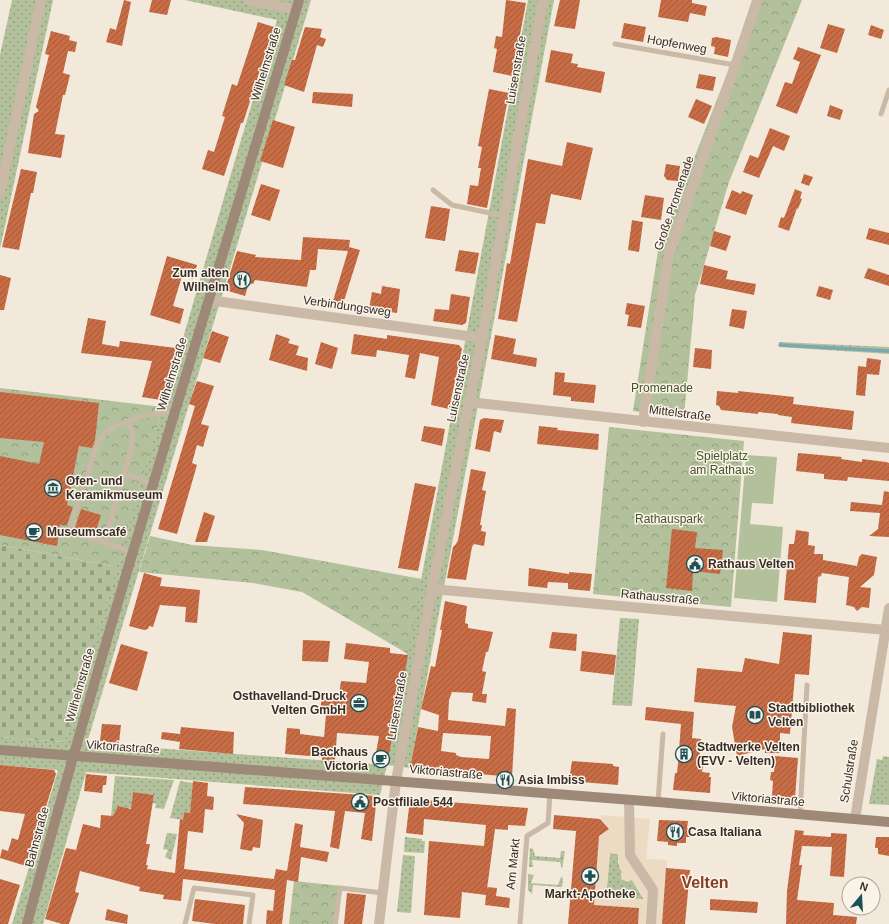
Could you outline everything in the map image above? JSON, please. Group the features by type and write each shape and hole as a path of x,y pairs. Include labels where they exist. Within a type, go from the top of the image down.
{"street":[{"path":"0,192 41,0"},
{"path":"248,0 296,10"},
{"name":"Wilhelmstraße","path":"73,756 153,483 299,0"},
{"name":"Luisenstraße","path":"379,924 396,781 468,402 482,338 542,0"},
{"name":"Große Promenade","path":"643,422 669,254 758,0"},
{"name":"Verbindungsweg","path":"208,300 482,338"},
{"name":"Mittelstraße","path":"468,402 889,448"},
{"name":"Rathausstraße","path":"432,589 886,630"},
{"name":"Schulstraße","path":"854,819 889,608"},
{"name":"Viktoriastraße","path":"0,750 658,802 889,822"},
{"name":"Bahnstraße","path":"27,924 73,756"},
{"path":"629,800 630,856 653,890 651,924"}],"lane":[{"name":"Hopfenweg","path":"615,44 735,65"},
{"path":"880,114 889,90"},
{"path":"433,190 452,206 504,216"},
{"path":"133,552 78,535 70,529 98,442 102,434 112,428 162,412 174,413"},
{"path":"104,543 132,446 132,435 129,422"},
{"path":"124,474 153,483"},
{"path":"800,815 807,685"},
{"path":"658,802 663,734"},
{"name":"Am Markt","path":"520,924 527,836 548,823 550,794"},
{"path":"185,924 194,888 253,895 249,924"},
{"path":"335,924 340,888 383,894"}],"green space":[{"path":"12,0 53,0 0,249 0,55"},
{"path":"185,0 311,0 87,743 387,765 380,795 86,772 43,924 12,924 58,770 0,765 0,737 64,742 277,20"},
{"path":"528,0 554,0 410,768 387,765"},
{"name":"Promenade","path":"752,0 802,0 729,182 695,295 684,417 633,411 658,251 730,66"},
{"path":"779,342 889,347 889,354 779,347"},
{"path":"0,388 163,407 117,567 0,545"},
{"name":"Rathauspark","path":"609,427 744,441 731,607 593,594"},
{"path":"746,455 777,457 773,504 752,503 750,524 783,527 777,602 734,598"},
{"path":"150,536 192,545 262,550 422,579 408,654 302,592 253,583 139,572"},
{"path":"0,545 117,567 64,742 0,737"},
{"path":"620,618 639,619 632,706 612,705"},
{"path":"883,756 889,757 889,805 869,804 877,759 882,760"},
{"path":"115,776 174,780 164,809 155,808 156,804 153,803 154,795 133,792 132,801 141,802 140,809 128,808 124,826 111,816"},
{"path":"180,781 193,783 190,813 184,812 183,820 170,818"},
{"path":"167,833 177,834 171,860 165,857 168,850 163,849"},
{"path":"405,837 422,839 422,841 425,841 424,853 404,852"},
{"path":"530,848 533,849 535,856 560,858 561,851 565,851 562,869 560,862 532,860 533,867 529,867"},
{"path":"610,853 618,854 618,862 622,872 621,875 632,880 644,900 606,897"},
{"path":"403,855 415,856 411,913 397,912"},
{"path":"528,874 534,875 531,883 558,885 561,877 563,878 562,887 533,885 532,894 528,890"},
{"path":"294,881 342,886 338,924 289,924"}],"shaded area":[{"path":"601,815 650,819 646,859 667,860 662,924 638,924 639,908 594,905 599,837 609,828 601,820","holes":["610,853 618,854 619,867 622,872 621,879 627,882 632,880 644,899 606,897"]}],"building":[{"path":"124,0 131,2 122,46 106,42 110,28 116,30"},
{"path":"152,0 171,0 167,15 149,12"},
{"path":"506,0 526,3 512,76 493,72 497,49 494,48 496,36 502,37"},
{"path":"560,0 580,0 575,29 554,26"},
{"path":"661,0 692,0 692,3 707,6 705,16 690,13 688,22 658,17"},
{"path":"258,22 274,27 224,176 202,169 208,150 214,152 225,117 222,116 232,84 237,86"},
{"path":"624,23 646,27 643,42 621,38"},
{"path":"828,24 845,29 837,53 820,48"},
{"path":"871,25 884,30 881,39 868,35"},
{"path":"305,27 322,29 320,37 326,39 323,47 317,45 304,92 284,85 292,60 295,60"},
{"path":"51,31 70,36 69,40 77,42 75,52 68,51 63,73 70,75 65,95 63,95 55,134 65,135 61,158 28,153 34,114 39,111 36,107 49,55 45,54"},
{"path":"716,37 731,40 728,57 714,54 715,47 711,46 712,38"},
{"path":"798,47 821,55 797,114 776,106 785,82 792,84 800,62 793,59"},
{"path":"551,50 573,54 571,63 578,64 577,67 605,72 601,93 545,82"},
{"path":"699,74 716,77 713,91 696,88"},
{"path":"489,89 509,93 487,208 467,204 470,185 478,186 481,168 478,168 482,147 478,146"},
{"path":"313,92 353,94 352,107 312,103"},
{"path":"696,99 712,106 704,124 688,117"},
{"path":"830,105 843,110 840,120 827,116"},
{"path":"273,120 295,127 283,168 260,161"},
{"path":"770,128 790,136 784,151 773,146 759,178 743,172 750,155 758,158"},
{"path":"567,142 593,148 581,200 551,194 545,224 536,223 517,322 498,319 507,263 510,264 528,159 562,166"},
{"path":"666,164 680,166 678,181 667,180 664,176"},
{"path":"21,169 37,172 19,250 2,247"},
{"path":"804,174 813,177 809,186 801,183"},
{"path":"261,184 280,190 270,221 251,215"},
{"path":"795,189 802,192 800,198 802,199 798,209 797,208 789,231 778,227 781,217 784,218"},
{"path":"732,190 741,194 742,191 753,195 746,215 725,208"},
{"path":"645,195 664,198 661,220 641,217"},
{"path":"431,206 450,209 445,241 425,238"},
{"path":"632,220 643,222 639,252 628,250"},
{"path":"869,228 889,233 889,245 866,239"},
{"path":"714,231 731,236 726,251 710,246"},
{"path":"303,237 350,240 349,247 360,250 343,304 333,301 348,251 318,249 316,270 310,270 307,287 255,280 253,284 249,283 245,296 225,290 237,251 256,255 255,257 301,260"},
{"path":"459,250 479,253 475,274 455,271"},
{"path":"167,256 197,265 193,279 182,276 173,306 184,309 180,324 150,315"},
{"path":"704,265 728,271 726,279 756,284 754,295 700,284"},
{"path":"868,268 889,275 889,286 864,278"},
{"path":"0,275 11,278 4,310 0,310"},
{"path":"382,286 400,289 397,313 369,309 372,292 381,294"},
{"path":"819,286 833,290 830,300 816,296"},
{"path":"451,294 470,297 466,323 462,325 433,321 435,309 449,310"},
{"path":"627,303 645,306 641,328 627,326 629,315 625,314"},
{"path":"732,309 747,311 744,329 729,326"},
{"path":"88,318 106,321 102,344 119,347 120,341 176,348 161,400 142,397 152,361 81,353"},
{"path":"212,331 229,337 220,363 203,358"},
{"path":"276,334 290,339 288,343 299,346 296,355 308,358 307,371 269,360"},
{"path":"354,334 387,339 387,335 459,345 462,349 449,409 431,405 439,357 420,353 415,379 405,377 409,355 377,350 376,357 351,354"},
{"path":"495,335 516,339 513,354 537,358 536,367 491,359"},
{"path":"321,342 338,348 332,369 315,364"},
{"path":"695,348 712,350 711,369 693,367"},
{"path":"867,358 881,360 879,375 867,374 865,396 856,395 858,366 866,367"},
{"path":"555,372 565,373 564,382 596,385 594,403 571,401 571,397 553,395"},
{"path":"197,381 214,386 201,424 209,426 203,447 197,445 192,463 197,465 177,534 158,529 195,406 189,404"},
{"path":"717,391 738,393 738,391 794,397 793,404 854,411 852,430 791,423 792,417 778,414 758,412 758,414 721,410 719,406 716,405"},
{"path":"0,392 99,403 95,440 92,448 79,446 67,505 73,507 67,525 60,525 57,546 0,535 0,456 39,464 44,442 0,438"},
{"path":"484,418 504,420 501,433 494,431 490,452 475,449 480,420"},
{"path":"424,426 445,429 442,446 421,441"},
{"path":"539,426 558,428 557,430 599,434 598,450 537,444"},
{"path":"798,453 842,457 841,459 862,462 862,459 886,462 889,463 889,481 848,477 847,481 824,479 824,474 796,471"},
{"path":"471,469 486,472 482,490 486,491 480,525 482,525 481,531 486,532 484,546 474,544 472,547 466,580 447,578 453,547 458,540"},
{"path":"415,483 436,487 418,571 398,568"},
{"path":"884,491 889,492 889,537 869,536 878,529 880,513 850,511 851,502 882,505"},
{"path":"81,509 101,515 95,534 75,528"},
{"path":"204,512 215,516 207,542 195,542"},
{"name":"Rathaus Velten","path":"672,529 697,532 695,548 723,550 720,574 693,571 692,591 666,588"},
{"path":"796,530 809,532 808,545 815,546 814,554 823,554 823,560 857,566 859,557 862,554 877,557 874,575 860,587 871,588 869,608 862,607 857,611 854,607 846,605 849,577 822,573 821,576 818,577 816,603 784,600 789,544 794,544"},
{"path":"529,568 569,574 569,572 592,574 590,591 568,589 568,583 548,582 547,588 528,586"},
{"path":"144,573 162,578 160,586 200,590 197,623 185,622 186,607 160,605 153,627 149,626 148,629 144,630 129,626"},
{"path":"445,601 467,606 465,623 468,624 468,628 493,632 488,652 486,652 482,671 486,672 482,694 487,694 486,703 472,701 473,693 452,692 449,700 448,720 505,726 507,708 516,709 512,777 410,768 418,727 438,731 439,715 421,709 431,666 435,667 442,630 440,630","holes":["443,733 491,736 489,759 461,757 456,755 456,753 441,751"]},
{"path":"552,632 577,634 576,651 549,648"},
{"path":"783,632 812,635 809,675 795,674 790,734 780,733 780,753 765,753 765,749 737,756 732,727 736,706 694,702 697,668 742,672 745,658 779,664"},
{"path":"303,640 330,641 328,662 302,661"},
{"path":"346,643 390,648 390,653 408,655 404,677 399,677 395,723 387,765 374,764 379,736 337,733 335,761 322,760 322,757 285,754 287,728 300,729 300,734 324,737 326,715 320,714 322,694 339,695 341,681 366,683 369,662 344,659"},
{"path":"121,644 148,652 137,691 109,683"},
{"path":"582,651 616,655 614,675 580,671"},
{"name":"Stadtwerke Velten (EVV - Velten)","path":"646,707 694,712 692,738 701,739 699,762 704,763 702,772 710,773 710,793 673,790 675,773 677,773 681,724 645,720"},
{"path":"102,724 121,725 119,743 100,741"},
{"path":"181,727 234,732 233,754 179,749 180,742 161,739 162,732 180,734"},
{"path":"775,756 798,758 795,798 772,797 773,781 770,780 771,772 774,772"},
{"path":"572,761 613,764 613,766 619,767 618,785 569,781"},
{"path":"0,765 54,770 56,774 26,866 0,858 2,849 8,851 12,838 18,840 25,814 0,811"},
{"path":"86,774 107,776 106,785 103,785 102,793 84,791"},
{"path":"193,781 208,783 207,796 214,797 213,810 205,809 203,833 188,831 184,869 274,879 276,869 287,871 295,823 303,825 300,847 329,852 327,862 301,857 298,882 287,880 282,924 266,924 267,910 273,911 275,890 183,879 181,901 163,899 164,895 139,891 140,887 80,871 75,892 79,893 69,924 62,924 45,919 66,848 76,850 83,824 100,828 101,815 113,816 118,806 131,809 133,792 154,795 146,844 150,844 146,865 148,865 147,869 175,873 180,819 183,820 184,812 190,813"},
{"path":"245,787 377,796 372,841 361,839 365,813 345,811 339,849 330,847 335,811 243,804"},
{"path":"410,799 528,808 525,826 508,825 508,830 495,829 487,887 497,888 496,896 510,898 509,908 485,905 486,895 462,892 460,918 424,915 429,841 484,846 486,825 424,819 423,835 406,833"},
{"path":"236,814 263,820 260,848 253,847 252,851 240,849 244,823"},
{"path":"554,815 600,819 609,829 599,836 594,905 639,908 638,924 568,924 576,831 553,829"},
{"name":"Casa Italiana","path":"659,820 688,821 687,828 692,828 691,837 686,837 686,843 677,843 677,846 668,845 668,842 657,841"},
{"path":"795,830 804,831 803,835 831,837 831,833 847,834 844,876 830,876 832,847 802,846 799,865 802,865 797,900 834,903 833,915 857,917 856,924 786,924 787,891"},
{"path":"876,837 889,837 889,856 878,854 878,848 875,848"},
{"path":"666,868 690,870 685,924 662,924"},
{"path":"0,879 20,885 8,924 0,924"},
{"path":"347,893 366,895 362,924 344,924"},
{"path":"195,899 245,905 243,924 215,924 192,921"},
{"path":"710,899 758,902 757,913 710,910"},
{"path":"107,909 128,915 127,924 105,920"}],"waterway":[{"path":"780,345 889,351"}],"place":[{"name":"Zum alten Wilhelm","path":"242,280"},
{"name":"Ofen- und Keramikmuseum","path":"53,488"},
{"name":"Museumscafé","path":"34,532"},
{"name":"Rathaus Velten","path":"695,564"},
{"name":"Osthavelland-Druck Velten GmbH","path":"359,703"},
{"name":"Stadtbibliothek Velten","path":"755,715"},
{"name":"Stadtwerke Velten (EVV - Velten)","path":"684,754"},
{"name":"Backhaus Victoria","path":"381,759"},
{"name":"Asia Imbiss","path":"505,780"},
{"name":"Postfiliale 544","path":"360,802"},
{"name":"Casa Italiana","path":"675,832"},
{"name":"Markt-Apotheke","path":"590,876"}],"district":[{"name":"Velten","path":"705,882"}],"park label":[{"name":"Spielplatz am Rathaus","path":"722,463"}]}
